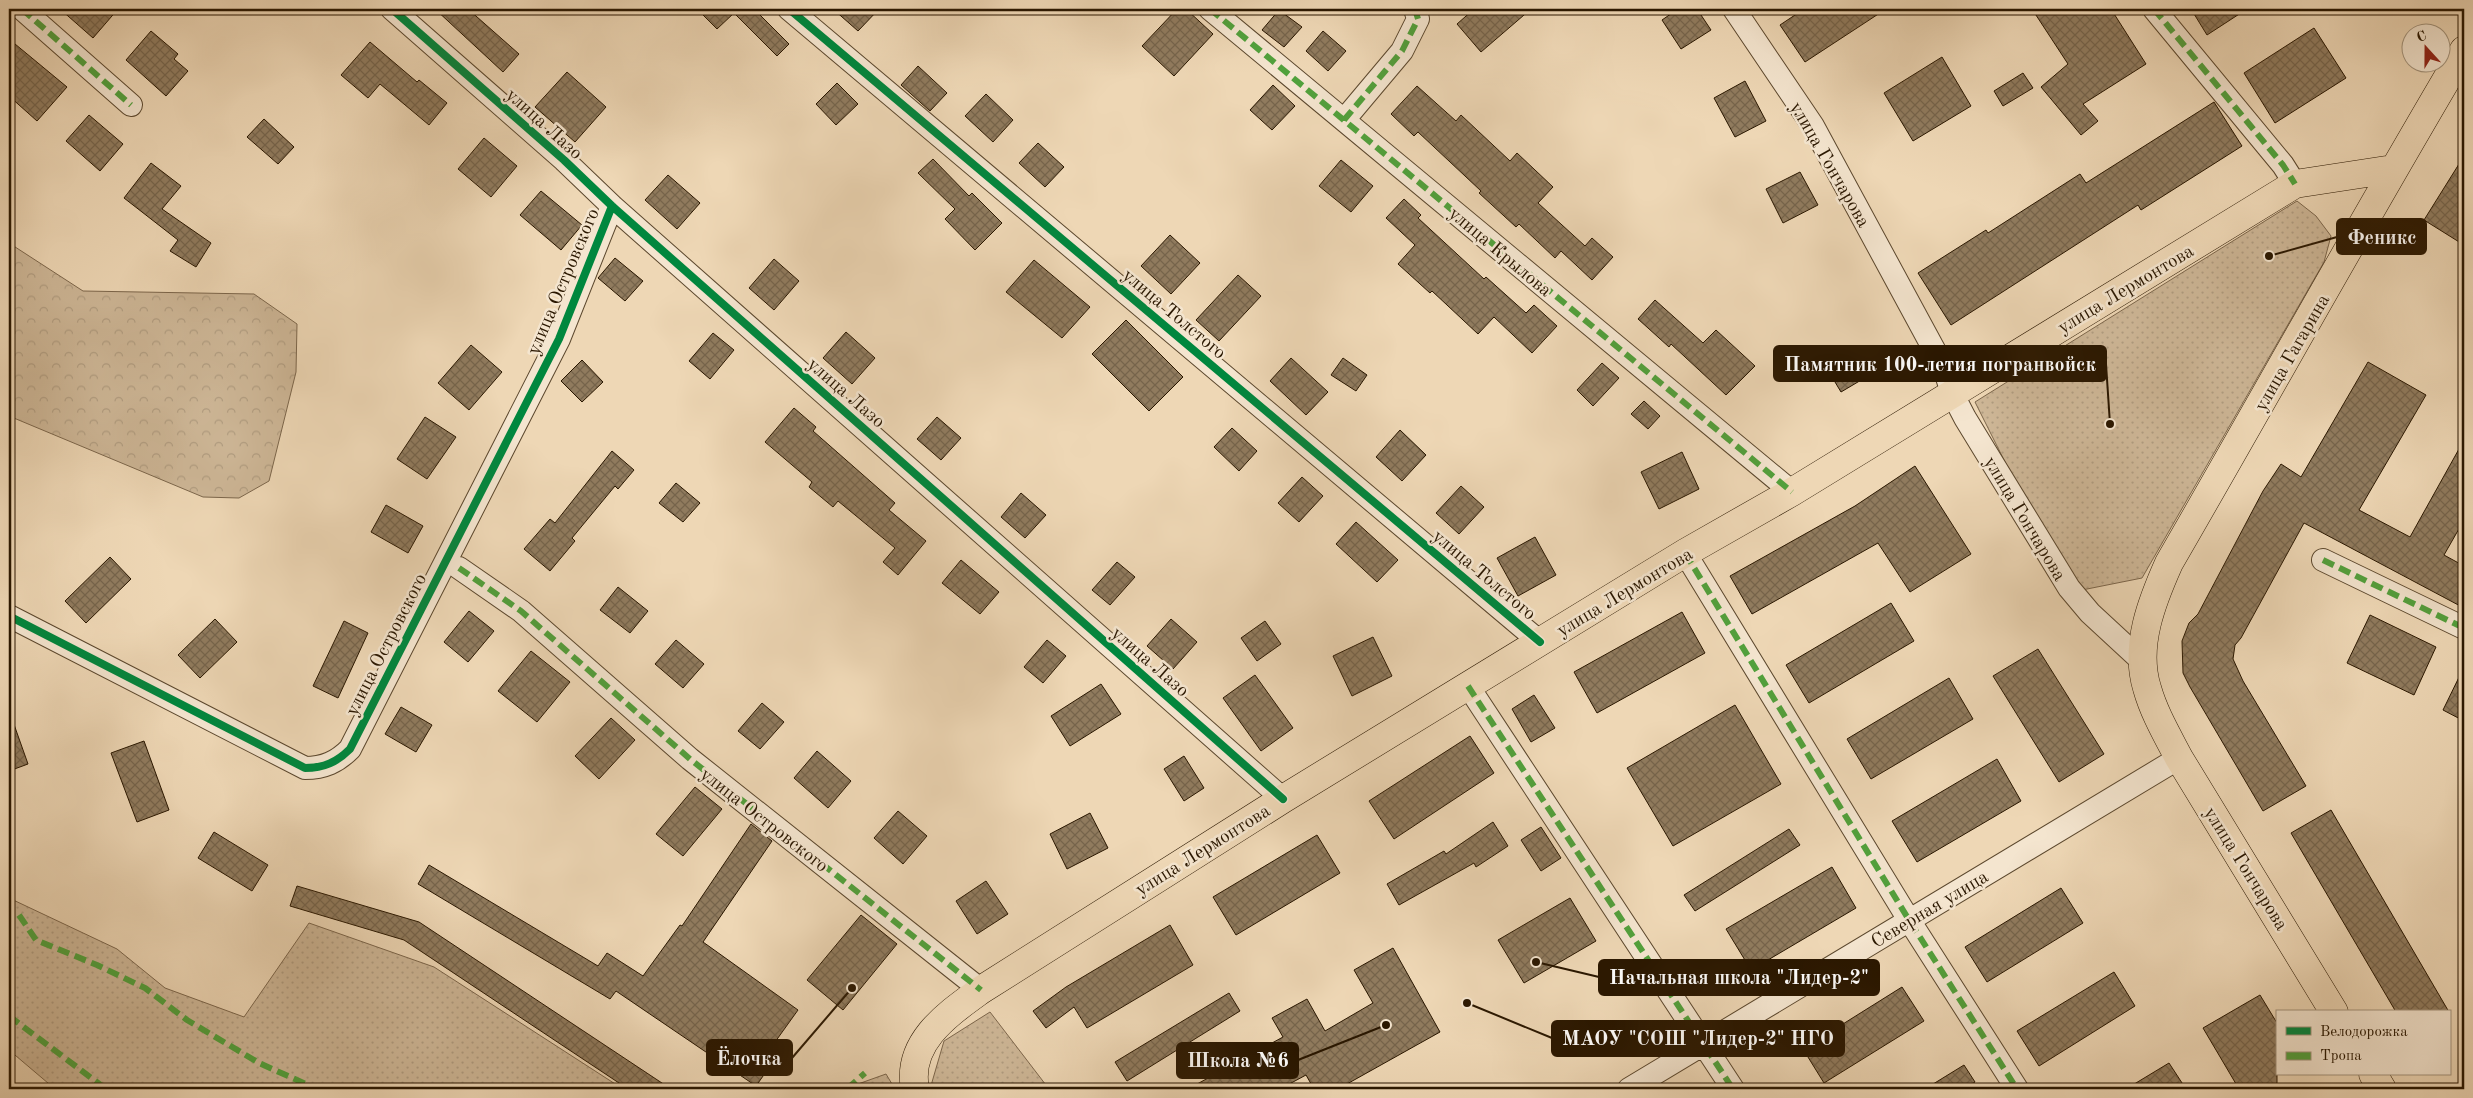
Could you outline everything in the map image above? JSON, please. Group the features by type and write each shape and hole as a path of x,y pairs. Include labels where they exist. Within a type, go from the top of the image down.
{"main road":[{"name":"улица Гагарина","path":"2143,662 2145,632 2152,600 2169,563 2310,320 2393,169 2464,50"},
{"name":"улица Лермонтова","path":"915,1089 916,1058 926,1037 946,1015 981,990 1282,799 1685,553 1792,492 2295,184 2393,169"},
{"name":"улица Гончарова","path":"2143,662 2146,686 2157,716 2179,758 2333,1010"},
{"path":"2374,1076 2382,1089"}],"street":[{"path":"22,9 131,105"},
{"name":"улица Лазо","path":"392,9 1282,799"},
{"name":"улица Толстого","path":"789,9 1540,642"},
{"name":"улица Крылова","path":"1210,9 1792,492"},
{"path":"1344,120 1402,51 1418,19 1415,9"},
{"name":"улица Гончарова","path":"1734,9 1813,126 1944,368 1952,393 2068,588 2090,613 2143,662"},
{"path":"2154,9 2283,165 2295,184"},
{"name":"улица Островского","path":"9,616 305,768 317,768 338,761 350,749 559,339 612,206"},
{"path":"1685,553 1909,920 2017,1089"},
{"path":"2322,560 2464,628"},
{"name":"улица Островского","path":"460,568 521,611 690,759 981,990"},
{"path":"1468,686 1732,1089"},
{"name":"Северная улица","path":"1629,1089 2179,758"}],"green space":[{"path":"2297,201 2316,216 2331,236 2324,262 2142,578 2082,590 2016,484 1975,402"},
{"path":"9,243 83,291 254,294 297,324 296,372 269,481 239,498 203,497 9,416"},
{"path":"9,898 117,949 165,988 244,1017 309,923 434,967 623,1089 55,1089 9,1050"},
{"path":"990,1012 1049,1089 930,1089 944,1041"},
{"path":"886,1074 895,1089 844,1089"}],"building":[{"path":"60,9 118,9 93,38"},
{"path":"435,9 468,9 519,54 503,72"},
{"path":"697,9 754,9 789,44 777,56 734,13 717,29"},
{"path":"833,9 879,9 858,31"},
{"path":"1177,9 1186,9 1213,34 1174,76 1142,46"},
{"path":"1474,9 1531,9 1481,52 1457,24"},
{"path":"1678,9 1697,9 1711,30 1681,49 1662,20"},
{"path":"1804,9 1886,9 1805,62 1780,25"},
{"path":"2032,9 2111,9 2146,64 2083,104 2098,121 2081,135 2041,87 2068,64"},
{"path":"2191,9 2247,9 2207,35"},
{"path":"1279,10 1302,27 1284,47 1262,30"},
{"path":"2314,28 2346,78 2275,123 2244,73"},
{"path":"151,31 178,54 174,59 188,71 166,96 126,60"},
{"path":"1323,31 1346,51 1328,71 1306,51"},
{"path":"9,39 67,87 37,121 9,96"},
{"path":"370,42 417,82 419,80 447,103 429,125 380,84 368,98 341,75"},
{"path":"1942,57 1971,106 1913,141 1884,93"},
{"path":"918,66 947,93 930,111 901,85"},
{"path":"567,72 606,107 575,142 535,107"},
{"path":"2023,73 2033,88 2003,106 1994,91"},
{"path":"1745,81 1766,121 1735,137 1714,98"},
{"path":"837,83 858,104 836,125 816,104"},
{"path":"1273,85 1295,106 1272,130 1250,110"},
{"path":"1417,86 1456,121 1461,115 1510,161 1517,153 1553,187 1538,203 1585,246 1592,238 1613,257 1592,280 1561,251 1555,258 1519,224 1516,227 1418,132 1414,136 1391,114"},
{"path":"986,94 1013,120 993,142 965,116"},
{"path":"2214,102 2242,146 2141,210 2138,205 1951,325 1918,273 1986,230 1988,233 2080,174 2086,183"},
{"path":"89,115 123,144 100,171 66,141"},
{"path":"264,119 294,147 278,164 247,137"},
{"path":"484,138 517,166 491,197 458,169"},
{"path":"1038,143 1064,167 1045,187 1019,163"},
{"path":"2464,156 2464,245 2424,220"},
{"path":"933,159 969,196 972,193 1002,223 975,250 945,219 955,209 918,173"},
{"path":"1341,160 1373,186 1351,212 1319,186"},
{"path":"151,163 181,186 162,209 211,243 196,267 170,251 178,240 124,198"},
{"path":"1800,172 1818,205 1783,223 1766,189"},
{"path":"668,175 700,203 677,229 645,200"},
{"path":"541,191 582,225 561,250 520,215"},
{"path":"1404,199 1421,215 1418,218 1484,279 1486,277 1526,313 1534,305 1557,326 1532,353 1494,317 1478,334 1432,291 1430,293 1398,264 1415,245 1386,218"},
{"path":"1170,235 1200,263 1171,294 1141,266"},
{"path":"615,258 643,281 625,301 598,278"},
{"path":"774,259 799,281 774,310 749,288"},
{"path":"1034,260 1090,307 1062,338 1006,292"},
{"path":"1238,275 1261,296 1219,341 1196,320"},
{"path":"1655,300 1703,343 1716,330 1755,366 1726,395 1671,344 1669,347 1638,319"},
{"path":"1126,320 1183,377 1149,411 1092,354"},
{"path":"846,332 875,358 852,384 823,358"},
{"path":"713,333 734,350 710,379 689,361"},
{"path":"471,345 502,372 469,410 438,383"},
{"path":"1850,346 1868,376 1841,392 1823,362"},
{"path":"1291,358 1328,392 1306,415 1270,381"},
{"path":"1343,358 1367,375 1356,391 1331,375"},
{"path":"582,360 603,382 582,402 561,381"},
{"path":"2368,362 2426,395 2359,510 2410,537 2464,440 2464,520 2444,555 2464,566 2464,608 2304,523 2241,638 2235,645 2233,659 2243,681 2306,786 2263,811 2183,673 2182,641 2189,623 2198,614 2263,491 2281,464 2301,477"},
{"path":"1602,363 1619,378 1593,406 1577,390"},
{"path":"1644,401 1660,416 1648,429 1631,414"},
{"path":"794,408 816,427 813,431 895,503 889,510 926,541 898,575 883,562 895,548 838,501 833,507 809,487 812,482 765,442"},
{"path":"425,417 456,437 427,479 397,459"},
{"path":"937,417 961,438 941,460 917,439"},
{"path":"1232,428 1257,451 1239,471 1214,447"},
{"path":"1400,430 1426,455 1402,481 1376,457"},
{"path":"612,451 634,470 618,489 615,486 572,538 575,541 550,571 524,549 550,519 555,523"},
{"path":"1682,452 1699,489 1659,509 1641,472"},
{"path":"1915,466 1971,554 1910,592 1878,543 1752,614 1730,576 1855,506"},
{"path":"1302,477 1323,496 1299,522 1278,503"},
{"path":"676,483 700,503 683,522 659,503"},
{"path":"1461,486 1484,507 1459,534 1436,513"},
{"path":"1021,493 1046,515 1025,538 1001,517"},
{"path":"386,505 423,526 408,553 371,532"},
{"path":"1356,522 1398,560 1377,582 1336,544"},
{"path":"1535,537 1556,575 1518,596 1497,558"},
{"path":"110,557 131,579 86,623 65,601"},
{"path":"961,560 999,592 980,614 942,583"},
{"path":"1117,562 1135,577 1110,605 1092,590"},
{"path":"618,587 648,611 630,633 600,610"},
{"path":"1891,603 1914,641 1809,703 1786,665"},
{"path":"469,611 494,631 468,662 444,642"},
{"path":"1682,612 1705,653 1597,713 1574,672"},
{"path":"2370,615 2436,647 2414,695 2347,663"},
{"path":"215,619 237,642 200,678 178,655"},
{"path":"1171,619 1197,642 1173,669 1147,646"},
{"path":"344,621 368,633 338,698 313,686"},
{"path":"1265,621 1281,644 1257,661 1241,638"},
{"path":"1373,637 1392,676 1352,696 1333,656"},
{"path":"676,640 704,664 683,688 655,664"},
{"path":"1047,640 1066,656 1043,683 1024,667"},
{"path":"2038,649 2104,754 2059,782 1993,676"},
{"path":"531,651 570,682 537,722 498,691"},
{"path":"2464,667 2464,721 2443,710"},
{"path":"1255,675 1293,728 1261,751 1223,698"},
{"path":"1949,678 1973,719 1871,779 1847,739"},
{"path":"1101,684 1121,714 1070,746 1051,716"},
{"path":"1534,695 1555,728 1531,742 1512,709"},
{"path":"762,703 784,722 760,749 738,731"},
{"path":"1735,705 1781,784 1673,846 1627,768"},
{"path":"401,707 432,725 416,752 385,734"},
{"path":"9,716 11,716 28,764 9,771"},
{"path":"611,718 635,740 599,779 575,756"},
{"path":"1470,736 1494,773 1394,839 1369,801"},
{"path":"144,741 169,810 137,822 111,753"},
{"path":"817,751 851,781 828,808 794,778"},
{"path":"1184,756 1204,788 1184,801 1164,769"},
{"path":"1997,759 2021,801 1917,862 1892,821"},
{"path":"695,787 722,809 683,856 656,834"},
{"path":"2331,810 2448,1010 2395,1010 2291,833"},
{"path":"898,811 927,836 903,864 874,838"},
{"path":"1090,813 1108,848 1067,869 1050,834"},
{"path":"1493,822 1508,846 1476,867 1474,863 1399,905 1387,884 1444,851 1446,854"},
{"path":"751,824 772,841 703,942 798,1010 765,1056 773,1062 756,1086 616,991 610,999 418,884 429,865 598,966 607,953 643,976 680,925 682,926"},
{"path":"1541,827 1561,858 1541,871 1521,840"},
{"path":"1789,829 1800,845 1695,911 1684,895"},
{"path":"214,832 268,865 252,891 198,858"},
{"path":"1317,835 1340,873 1236,935 1213,897"},
{"path":"1832,867 1856,908 1751,970 1726,929"},
{"path":"986,881 1008,914 977,934 956,901"},
{"path":"297,886 419,922 671,1089 628,1089 404,940 290,906"},
{"path":"2061,888 2083,923 1987,982 1965,947"},
{"path":"1570,898 1596,941 1524,983 1498,940"},
{"path":"861,915 897,944 843,1010 807,980"},
{"path":"1170,925 1193,965 1087,1028 1074,1007 1046,1028 1033,1011 1066,987"},
{"path":"1393,948 1440,1032 1338,1089 1314,1089 1306,1075 1280,1089 1188,1089 1283,1037 1272,1018 1307,999 1325,1031 1373,1003 1354,970"},
{"path":"2114,972 2135,1006 2039,1066 2017,1031"},
{"path":"1902,987 1924,1021 1824,1083 1803,1049"},
{"path":"1229,993 1240,1011 1127,1081 1115,1062"},
{"path":"2260,995 2276,1021 2277,1089 2239,1089 2203,1028"},
{"path":"2169,1063 2186,1089 2126,1089"},
{"path":"1964,1065 1975,1082 1963,1089 1925,1089"}],"marked path":[{"path":"22,9 131,105"},
{"path":"1210,9 1792,492"},
{"path":"1344,120 1402,51 1418,19 1415,9"},
{"path":"2154,9 2283,165 2295,184"},
{"path":"1685,553 1909,920 2017,1089"},
{"path":"2323,560 2464,628"},
{"path":"459,568 521,611 690,759 981,990"},
{"path":"1468,686 1733,1089"},
{"path":"19,915 36,940 97,965 145,988 187,1020 259,1063 317,1089"},
{"path":"9,1016 106,1089"},
{"path":"847,1089 865,1073"}],"cycle path":[{"path":"392,9 1283,799"},
{"path":"789,9 1540,642"},
{"path":"9,616 305,768 318,767 340,757 350,749 559,339 612,206"}],"place":[{"name":"Феникс","path":"2269,256"},
{"name":"Памятник 100-летия погранвойск","path":"2110,424"},
{"name":"Начальная школа \"Лидер-2\"","path":"1536,962"},
{"name":"Ёлочка","path":"852,988"},
{"name":"МАОУ \"СОШ \"Лидер-2\" НГО","path":"1467,1003"},
{"name":"Школа №6","path":"1386,1025"}]}
